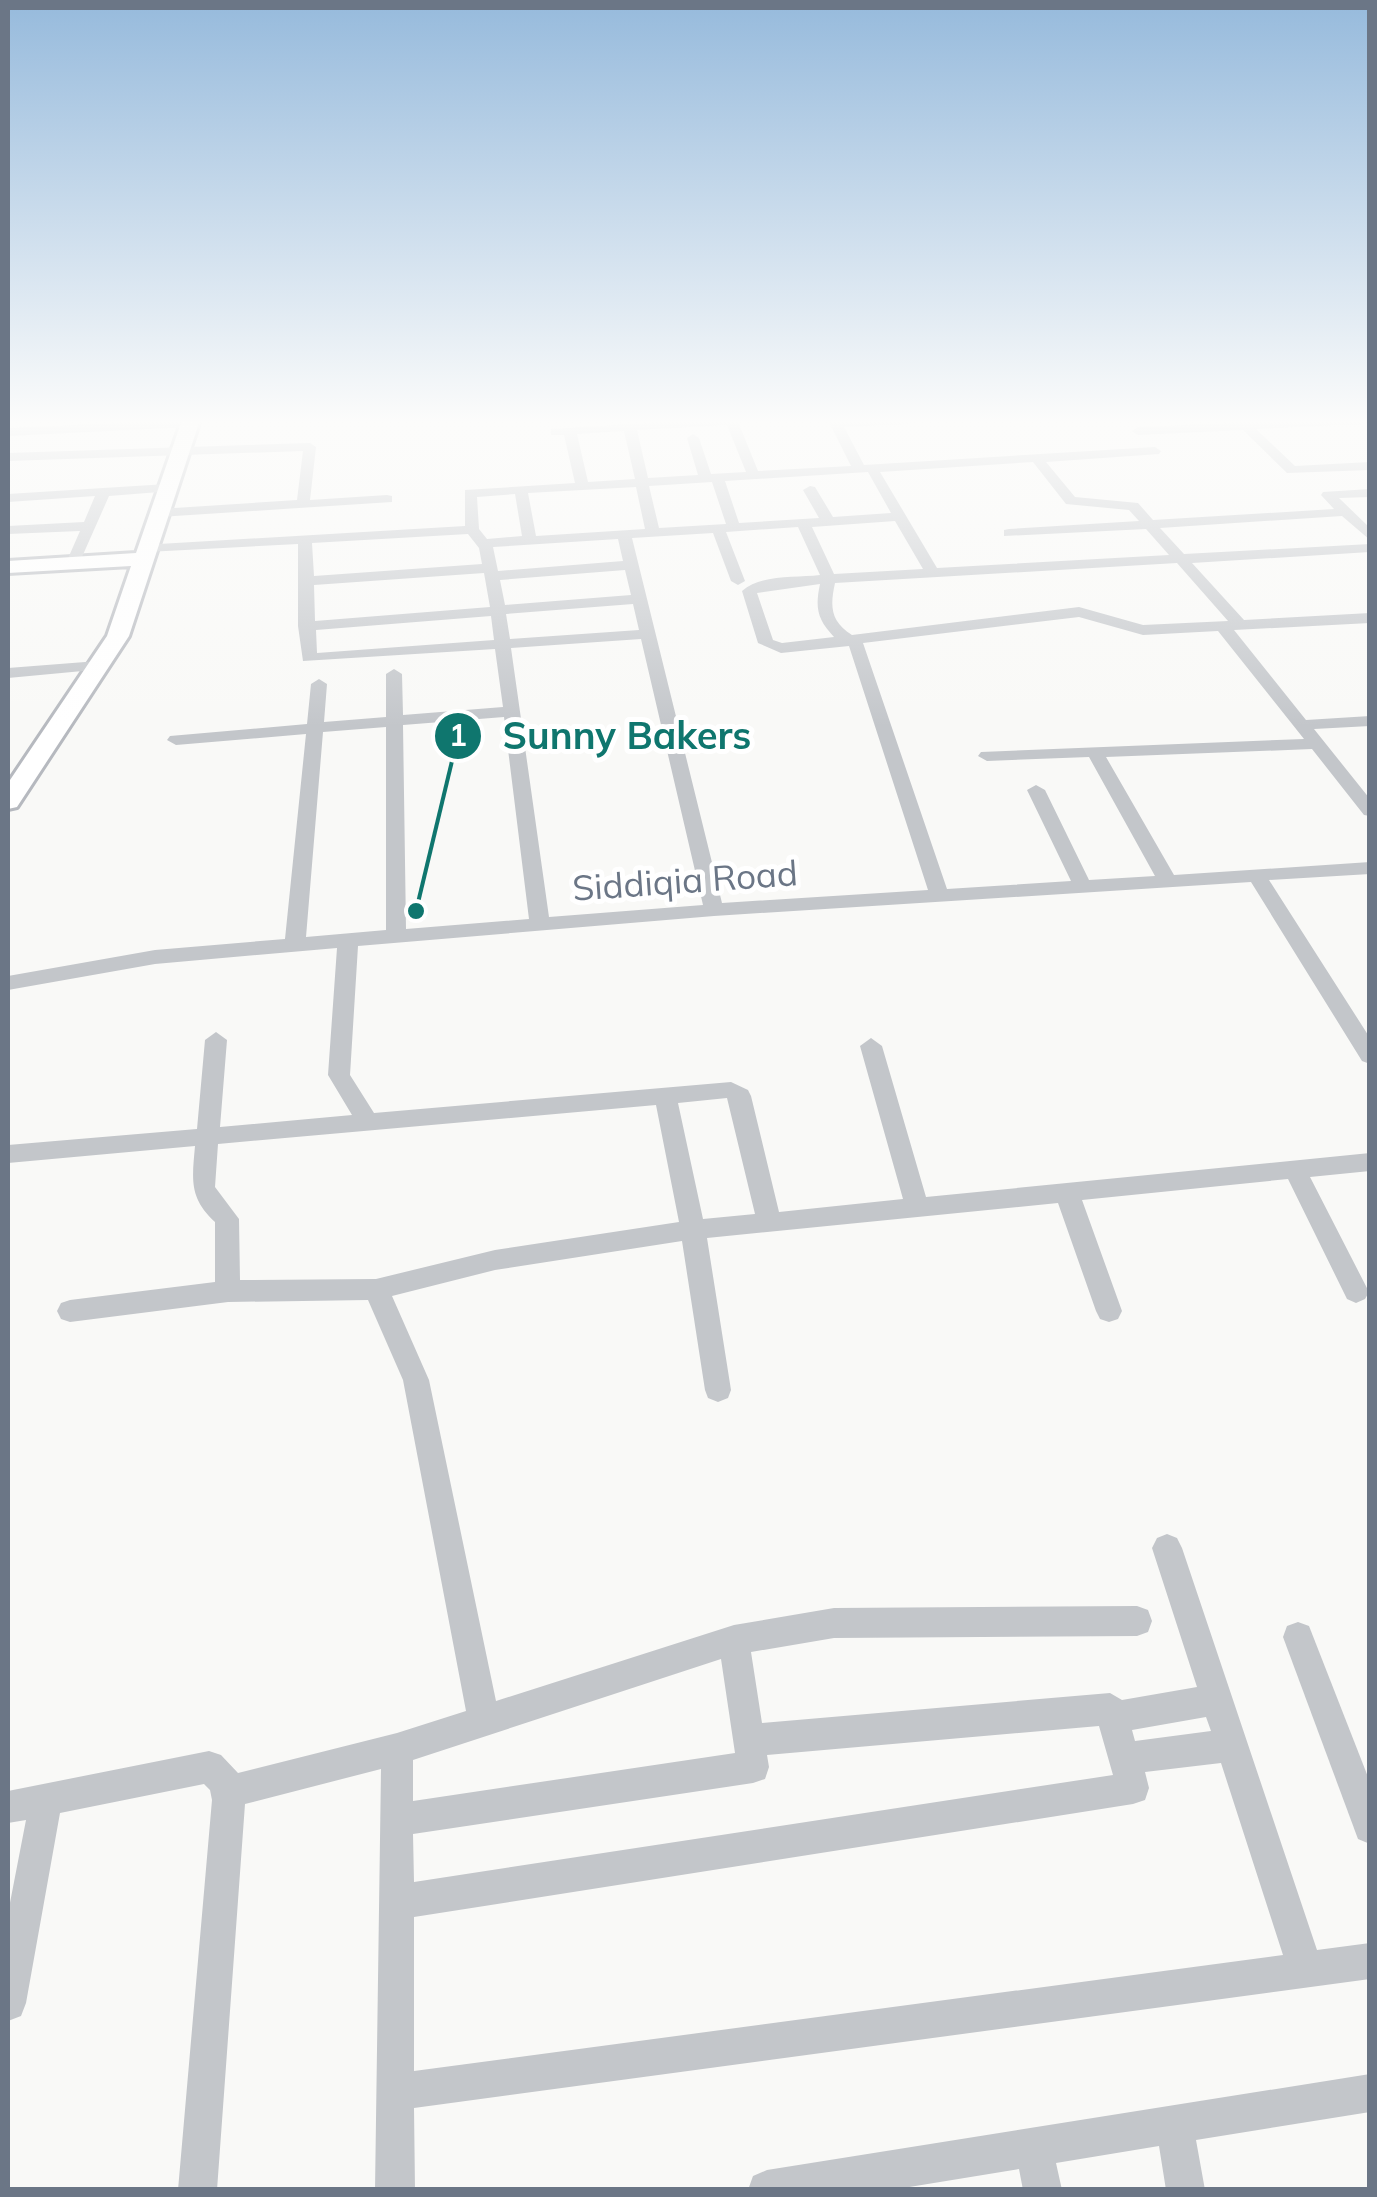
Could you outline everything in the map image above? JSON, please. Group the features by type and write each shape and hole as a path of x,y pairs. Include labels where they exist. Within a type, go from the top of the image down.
{"street":[{"path":"72,563 91,523"},
{"path":"8,801 98,666 129,612 156,523"},
{"path":"475,523 491,572 498,610 540,924"},
{"path":"526,523 529,538"},
{"path":"651,523 653,532"},
{"path":"724,523 738,582"},
{"path":"803,523 830,579 823,605 826,617 858,651 938,894"},
{"path":"8,567 305,540 624,534 809,523"},
{"path":"904,523 932,574"},
{"path":"1009,533 1173,523"},
{"path":"1149,524 1182,557 1302,726 1366,802"},
{"path":"8,530 90,526"},
{"path":"624,534 714,910"},
{"path":"305,540 309,658 648,634"},
{"path":"1370,548 830,579 760,585 749,591 770,646 802,646 846,637 1079,612 1100,613 1121,625 1143,630 1370,618"},
{"path":"306,581 631,566"},
{"path":"306,626 639,600"},
{"path":"8,673 98,666"},
{"path":"394,674 396,936"},
{"path":"295,944 319,684"},
{"path":"176,740 510,711"},
{"path":"1302,726 1370,720"},
{"path":"987,756 1316,744"},
{"path":"1094,752 1166,880"},
{"path":"1036,790 1082,885"},
{"name":"Siddiqia Road","path":"8,984 155,957 295,944 938,894 1370,868"},
{"path":"1256,875 1370,1056"},
{"path":"348,940 339,1075 368,1122"},
{"path":"216,1040 203,1187 208,1201 228,1220 228,1292"},
{"path":"871,1046 917,1208"},
{"path":"8,1154 737,1092 769,1222"},
{"path":"666,1096 694,1230 718,1390"},
{"path":"70,1311 228,1292 376,1289 495,1260 694,1230 1370,1162"},
{"path":"1295,1170 1356,1292"},
{"path":"1067,1193 1109,1311"},
{"path":"376,1289 416,1380 484,1721"},
{"path":"1168,1548 1305,1969"},
{"path":"228,1792 397,1748 734,1640 834,1623 1137,1620"},
{"path":"1298,1637 1370,1826"},
{"path":"396,1820 748,1769 754,1761 734,1640"},
{"path":"1114,1717 1217,1699"},
{"path":"396,1902 1131,1791 1133,1782 1114,1717 1107,1709 750,1740"},
{"path":"1126,1758 1232,1745"},
{"path":"395,2190 397,1748"},
{"path":"8,1807 209,1768 226,1780 197,2190"},
{"path":"8,2003 46,1800"},
{"path":"396,2092 1370,1961"},
{"path":"767,2190 863,2182 1034,2148 1370,2093"},
{"path":"1174,2124 1186,2190"},
{"path":"1034,2148 1044,2190"}],"place":[{"name":"Sunny Bakers","path":"416,911"}]}
